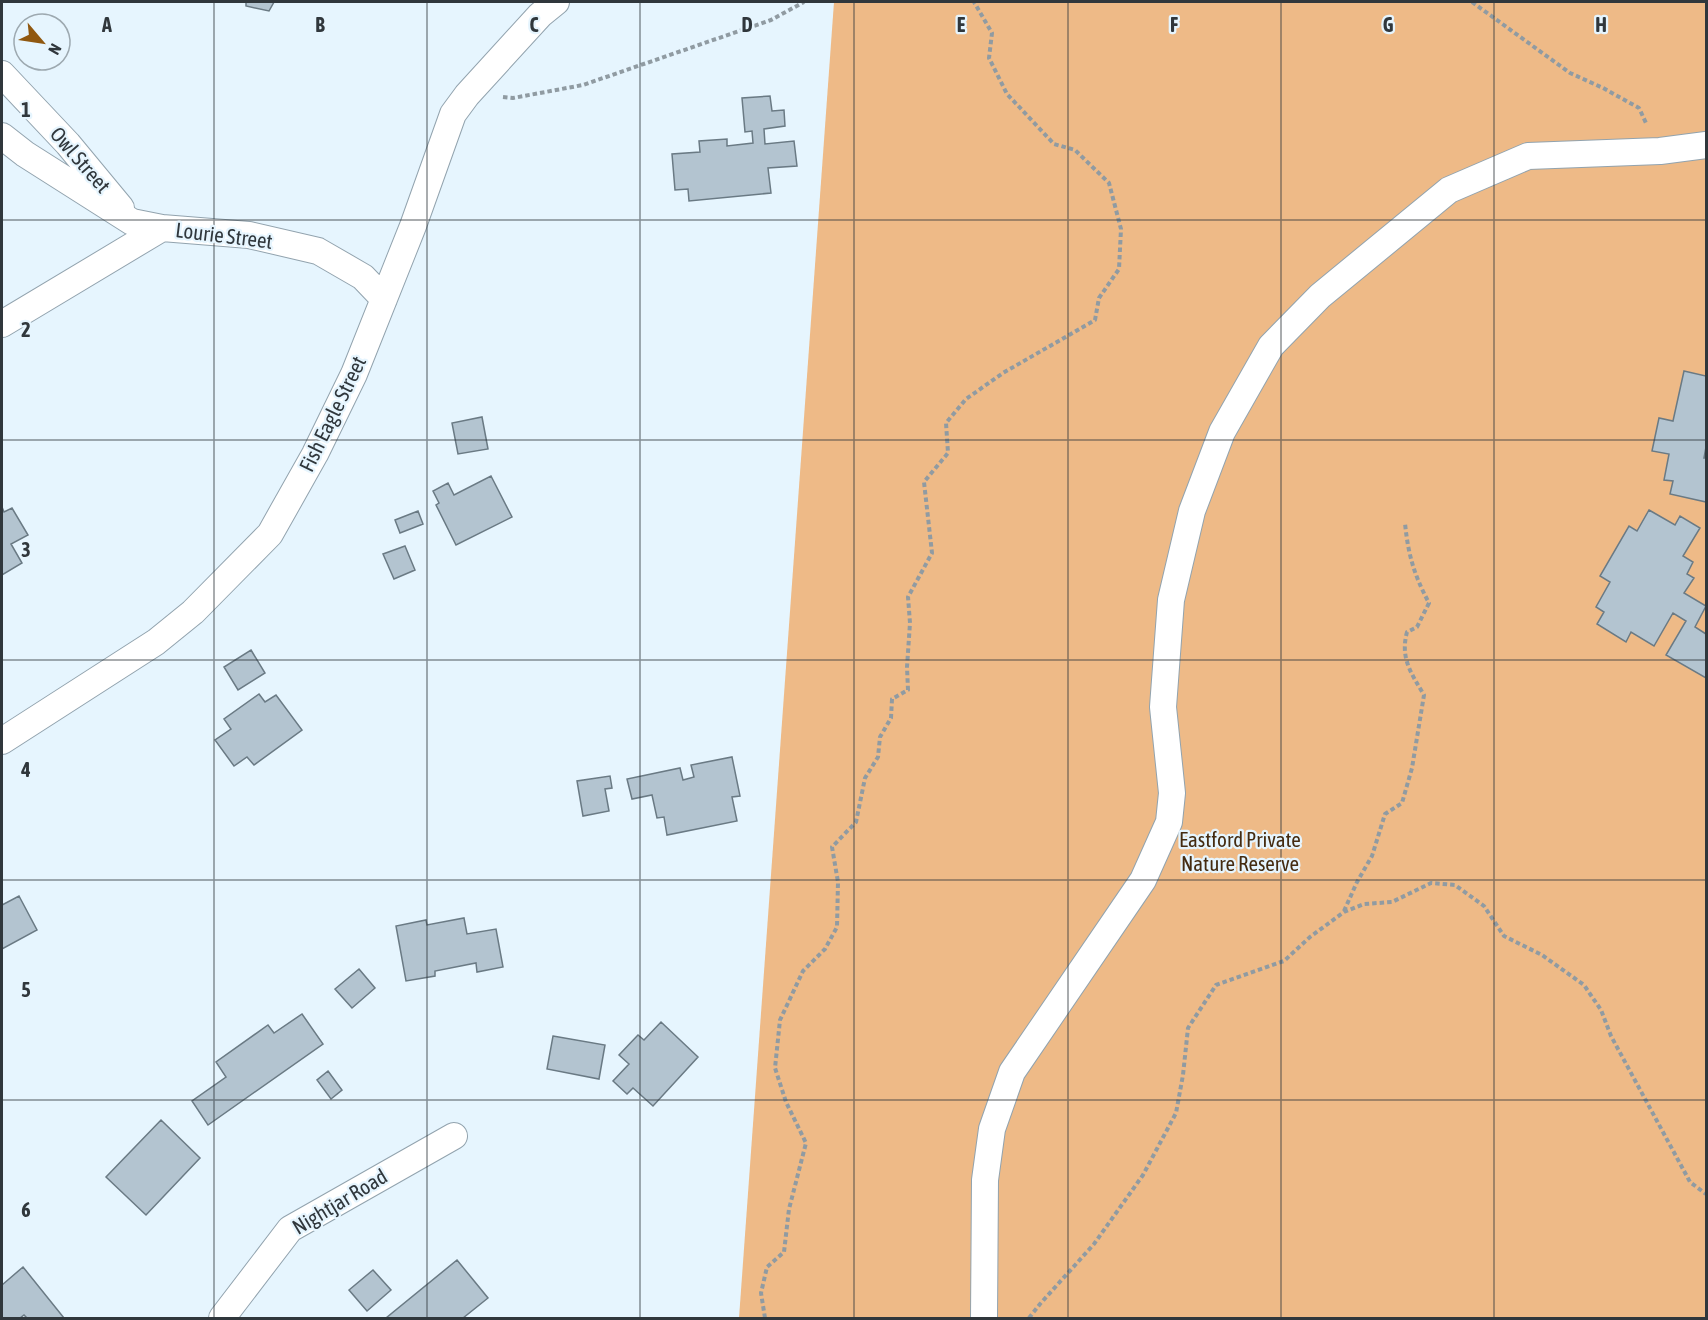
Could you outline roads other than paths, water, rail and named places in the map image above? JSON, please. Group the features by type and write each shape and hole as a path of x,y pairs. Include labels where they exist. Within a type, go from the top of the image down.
{"street":[{"name":"Fish Eagle Street","path":"2,741 156,642 193,612 270,534 315,454 354,374 413,226 453,114 542,6"},
{"name":"Owl Street","path":"2,74 68,144 132,222"},
{"path":"2,136 25,154 132,222 162,228"},
{"path":"984,1318 986,1180 992,1129 1012,1072 1143,880 1169,822 1172,793 1163,707 1171,600 1192,511 1222,432 1271,346 1320,296 1449,190 1528,156 1660,151 1707,145"},
{"name":"Lourie Street","path":"2,324 162,228 249,235 318,252 363,277 384,299"},
{"name":"Nightjar Road","path":"222,1318 290,1228 454,1136"}],"park label":[{"name":"Eastford Private Nature Reserve","path":"1240,852"}]}
